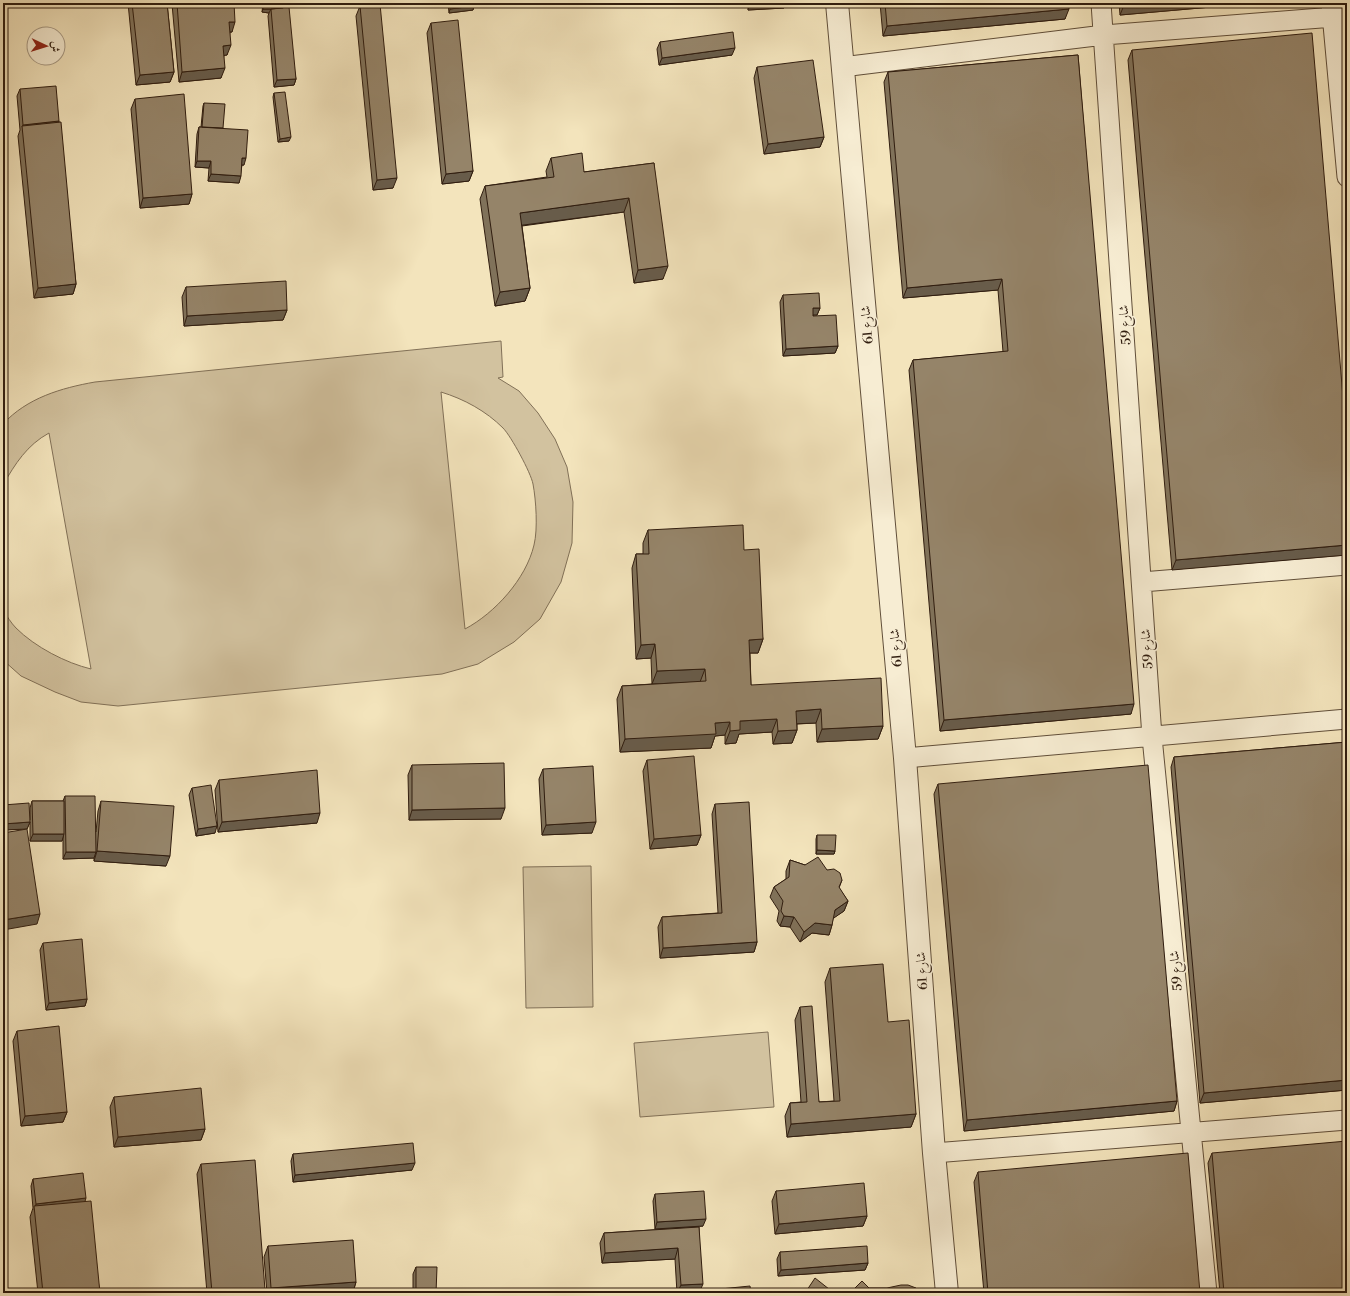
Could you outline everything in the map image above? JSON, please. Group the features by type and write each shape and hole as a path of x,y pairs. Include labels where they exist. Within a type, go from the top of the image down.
{"street":[{"name":"شارع 61","path":"837,3 905,758 934,1153 947,1293"},
{"name":"شارع 59","path":"1101,3 1152,737 1207,1293"},
{"path":"842,67 1104,35 1337,12 1347,178"},
{"path":"1142,582 1347,565"},
{"path":"905,758 1347,719"},
{"path":"934,1153 1347,1120"}],"shaded area":[{"path":"501,341 503,377 498,378 519,391 538,413 555,439 567,467 573,502 572,543 561,582 540,619 514,642 478,664 442,674 118,706 81,702 55,692 21,676 3,660 3,610 14,626 32,642 71,663 91,669 49,433 28,449 17,462 3,485 3,424 12,415 34,401 57,391 95,382","holes":["441,392 482,411 507,432 529,472 533,484 536,506 534,545 524,570 508,594 487,614 465,629"]},
{"path":"591,866 593,1007 526,1008 523,867"},
{"path":"768,1032 774,1107 640,1117 634,1043"}],"building":[{"path":"132,3 167,3 174,72 140,75"},
{"path":"177,3 234,3 235,22 229,22 231,45 223,46 225,68 182,72"},
{"path":"264,3 284,3 283,8 263,9"},
{"path":"450,3 474,3 474,6 450,9"},
{"path":"885,3 1069,3 1069,9 887,26"},
{"path":"1124,3 1149,3 1124,5"},
{"path":"380,4 397,178 377,180 360,6"},
{"path":"289,7 296,79 277,80 271,9"},
{"path":"458,20 473,171 446,174 431,23"},
{"path":"733,32 735,48 662,58 660,42"},
{"path":"1312,33 1347,444 1347,545 1176,560 1132,50"},
{"path":"1078,55 1134,704 944,720 913,360 1008,351 1002,279 907,288 888,72"},
{"path":"813,60 824,137 768,144 757,67"},
{"path":"56,86 59,121 23,125 20,89"},
{"path":"285,92 291,137 280,139 274,93"},
{"path":"184,94 192,194 143,198 135,99"},
{"path":"204,103 225,104 223,128 202,127"},
{"path":"61,122 76,284 38,288 22,126"},
{"path":"199,127 248,130 246,158 242,158 241,176 211,174 211,161 197,161"},
{"path":"582,153 584,172 654,163 668,266 638,270 629,198 520,213 530,288 500,292 485,186 554,177 551,158"},
{"path":"286,281 287,310 187,316 186,287"},
{"path":"819,293 820,308 813,308 813,316 836,315 838,346 786,349 783,295"},
{"path":"743,525 744,550 759,549 763,639 749,640 751,685 881,678 883,726 822,729 821,709 796,711 797,730 778,731 777,719 740,721 740,730 730,731 730,722 715,723 716,734 625,739 622,686 706,681 705,669 657,671 655,644 641,645 636,554 649,554 648,530"},
{"path":"1347,742 1347,1080 1204,1093 1174,757"},
{"path":"694,756 701,835 654,839 647,760"},
{"path":"504,763 505,808 412,810 412,765"},
{"path":"1148,765 1177,1101 967,1120 938,784"},
{"path":"593,766 596,822 546,825 543,769"},
{"path":"317,770 320,813 222,822 219,780"},
{"path":"211,785 217,826 198,829 192,788"},
{"path":"65,796 95,796 96,852 66,852"},
{"path":"32,801 64,801 64,834 33,834"},
{"path":"101,801 174,806 170,856 97,851"},
{"path":"749,802 757,942 663,948 662,917 722,913 715,804"},
{"path":"29,803 30,822 3,824 3,805"},
{"path":"27,829 40,914 3,920 3,833"},
{"path":"817,835 836,835 835,851 817,850"},
{"path":"818,857 827,870 834,869 840,873 842,880 839,887 848,901 835,910 832,925 815,923 804,932 794,917 784,916 781,911 783,901 774,887 789,877 790,860 805,865"},
{"path":"82,939 87,999 49,1003 43,943"},
{"path":"883,964 888,1022 909,1020 916,1114 791,1124 790,1103 807,1102 800,1007 812,1006 819,1102 840,1101 830,968"},
{"path":"59,1026 67,1112 25,1116 17,1031"},
{"path":"201,1088 205,1129 118,1137 114,1097"},
{"path":"1347,1141 1347,1293 1224,1293 1212,1153"},
{"path":"413,1143 415,1163 295,1175 293,1154"},
{"path":"1188,1153 1200,1293 988,1293 978,1172"},
{"path":"255,1160 265,1290 212,1293 201,1164"},
{"path":"83,1173 86,1198 36,1204 33,1179"},
{"path":"864,1183 867,1216 779,1224 776,1191"},
{"path":"704,1191 706,1219 657,1222 655,1194"},
{"path":"91,1201 100,1293 43,1293 34,1206"},
{"path":"699,1227 703,1284 681,1285 678,1248 605,1253 604,1233"},
{"path":"353,1240 356,1282 271,1288 268,1246"},
{"path":"867,1246 868,1263 781,1270 780,1252"},
{"path":"416,1267 437,1267 436,1293 416,1293"},
{"path":"815,1278 834,1293 805,1293"},
{"path":"862,1281 869,1288 887,1288 908,1285 916,1288 918,1293 850,1293"},
{"path":"750,1286 751,1293 681,1293"}]}
